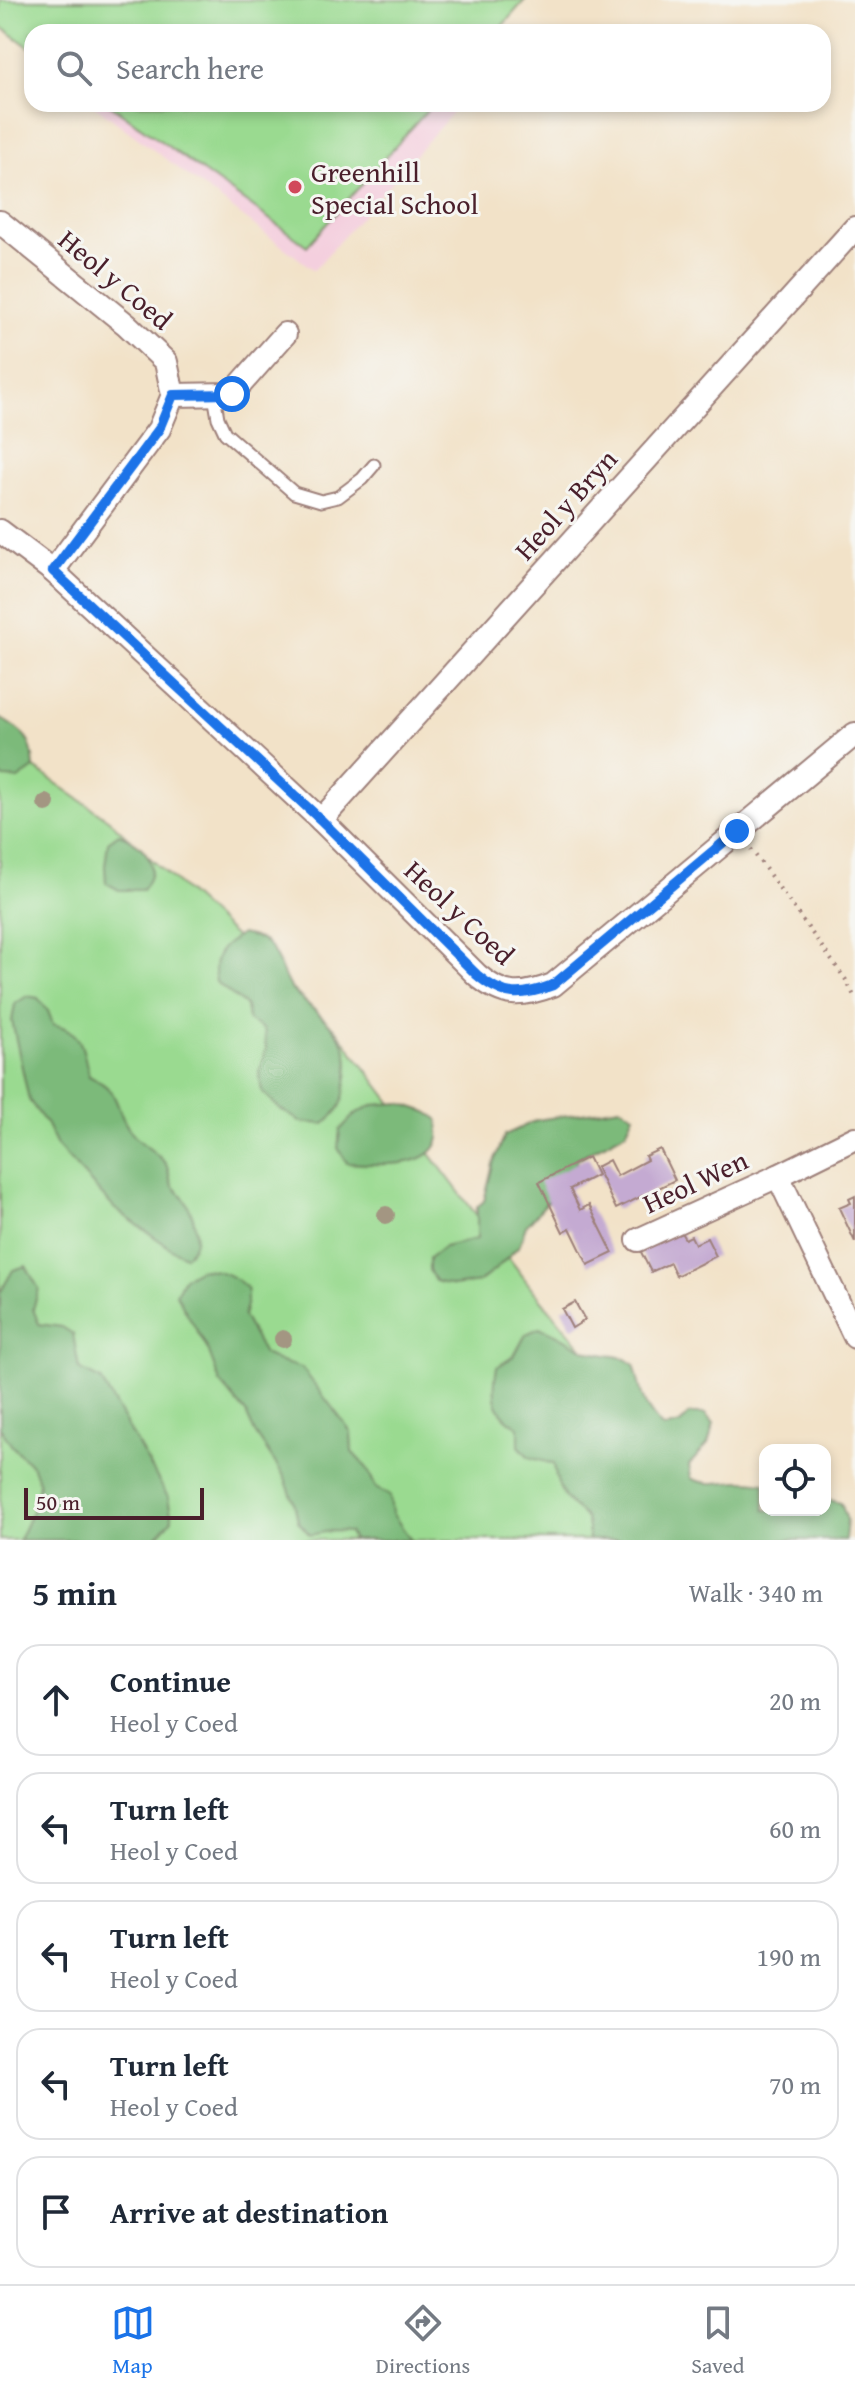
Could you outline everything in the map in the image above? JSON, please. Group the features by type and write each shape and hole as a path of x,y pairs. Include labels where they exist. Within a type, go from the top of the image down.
{"street":[{"name":"Heol y Coed","path":"0,222 127,325 166,362 173,395"},
{"name":"Heol y Bryn","path":"321,820 855,228"},
{"path":"53,571 159,429 173,395 232,394 285,334"},
{"name":"Heol y Coed","path":"0,531 53,571 321,820 477,975 492,987 511,994 532,993 553,985 855,734"},
{"name":"Heol Wen","path":"638,1240 855,1138"},
{"name":"Heol Wen","path":"778,1176 855,1337"}],"lane":[{"path":"214,395 218,418 225,433 294,493 321,501 338,497 362,479 374,465"}],"path":[{"path":"737,831 846,980 855,998"}],"shaded area":[{"name":"Greenhill Special School","path":"103,112 453,112 314,270"}],"green space":[{"path":"0,0 525,0 504,24 24,24 24,43 0,26"},
{"name":"Greenhill Special School","path":"120,112 426,112 307,246"},
{"path":"0,718 26,737 32,750 34,768 18,779 4,778 0,774"},
{"path":"0,744 109,820 337,1031 534,1291 654,1433 719,1540 0,1540"},
{"path":"119,834 136,843 148,856 151,872 142,890 119,890 106,883 108,842"},
{"path":"241,934 263,941 270,947 291,989 332,1027 344,1045 348,1068 343,1097 338,1110 324,1124 301,1122 280,1109 262,1092 259,1072 266,1049 264,1030 248,1020 246,1006 216,982 216,959 227,944"},
{"path":"27,996 38,998 53,1024 77,1037 89,1076 108,1088 132,1133 167,1165 171,1183 185,1200 196,1230 194,1244 185,1256 115,1209 57,1146 29,1100 12,1021 15,1004"},
{"path":"400,1103 438,1119 439,1138 434,1149 413,1161 347,1163 338,1148 340,1130 355,1114 372,1105"},
{"path":"620,1107 634,1115 626,1132 577,1159 574,1172 526,1226 519,1246 497,1268 479,1282 453,1286 435,1281 429,1270 429,1258 444,1247 477,1239 477,1207 484,1201 493,1164 505,1135 537,1120"},
{"path":"26,1266 39,1289 33,1309 39,1324 62,1327 73,1334 79,1369 101,1380 168,1497 172,1520 153,1540 19,1540 35,1505 39,1484 33,1467 12,1446 0,1428 0,1293 13,1270"},
{"path":"200,1269 225,1274 247,1288 243,1316 264,1354 302,1368 351,1432 352,1452 367,1468 376,1488 390,1496 392,1513 411,1540 353,1540 349,1532 330,1531 310,1535 298,1521 284,1476 255,1433 246,1413 220,1382 208,1350 176,1294 184,1278"},
{"path":"539,1328 591,1352 619,1357 634,1364 646,1404 663,1428 680,1424 689,1414 705,1414 714,1424 708,1444 689,1465 691,1478 711,1483 759,1482 759,1516 831,1516 831,1500 841,1503 847,1520 845,1540 588,1540 585,1517 562,1492 554,1464 529,1457 519,1446 519,1427 503,1415 496,1402 497,1367 514,1356 526,1334"}],"building":[{"path":"660,1149 675,1180 616,1209 596,1167 609,1160 617,1176 647,1160 645,1156"},
{"path":"588,1157 597,1175 570,1189 580,1210 589,1205 613,1253 588,1265 570,1228 563,1232 539,1182"},
{"path":"855,1196 855,1242 839,1208 851,1203 849,1199"},
{"path":"680,1231 685,1239 691,1236 695,1244 707,1238 716,1256 676,1276 670,1263 651,1272 640,1250"},
{"path":"575,1302 585,1320 572,1328 562,1309"}],"place":[{"name":"Greenhill Special School","path":"295,187"}],"route":[{"path":"232,394 173,395 159,429 53,571 321,820 477,975 492,987 511,994 532,993 553,985 737,831"}]}
